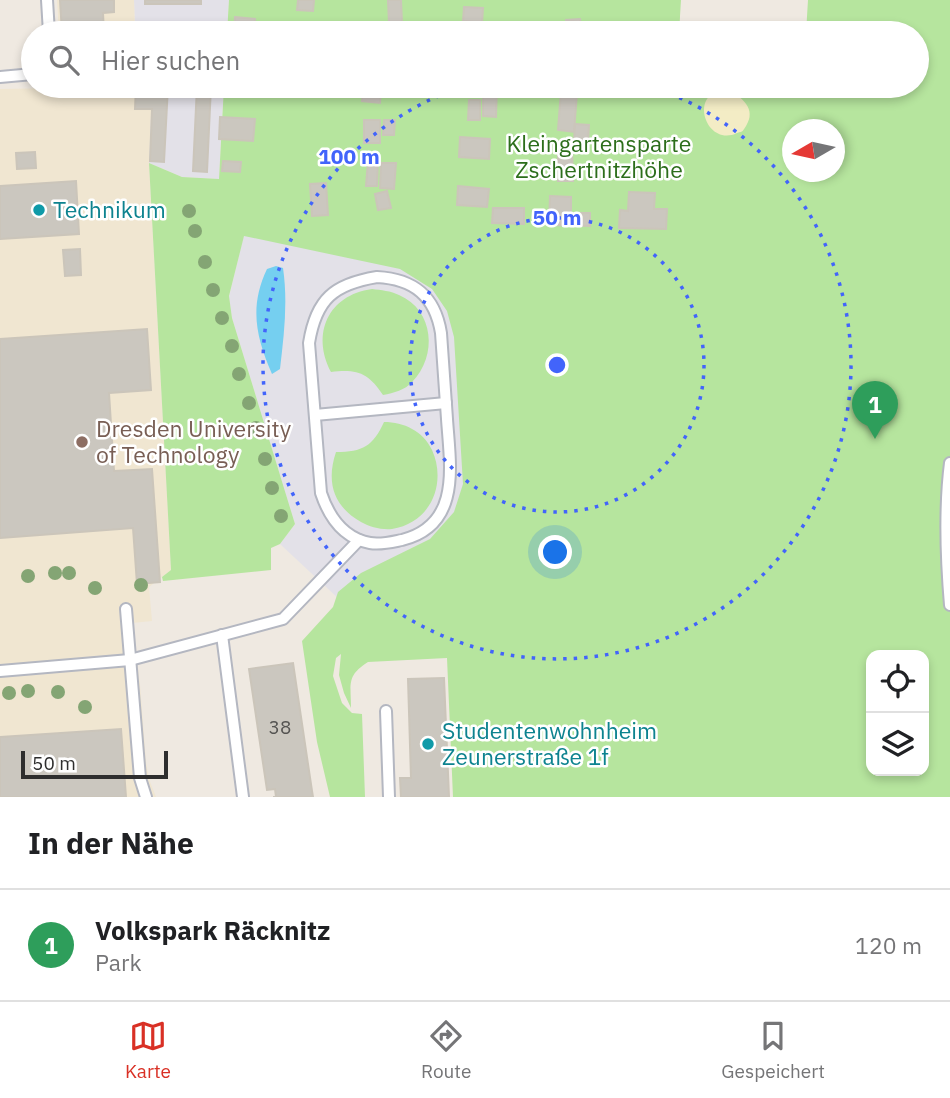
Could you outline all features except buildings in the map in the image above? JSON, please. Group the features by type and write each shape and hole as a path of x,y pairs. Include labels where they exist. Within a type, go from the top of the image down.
{"lane":[{"path":"47,0 48,21"},
{"path":"0,77 21,75"},
{"path":"393,278 407,282 421,291 438,318 446,403 451,480 443,510 434,522 422,532 390,542 373,544 346,533 327,510 321,493 309,343 318,310 342,286 357,280 393,278"},
{"path":"315,415 446,403"},
{"path":"950,463 946,492 946,562 950,605"},
{"path":"0,671 130,660 284,619 359,540"},
{"path":"126,610 140,778 146,797"},
{"path":"222,635 243,797"},
{"path":"386,711 389,797"}],"shaded area":[{"path":"57,0 134,0 135,21 58,21"},
{"path":"134,0 229,0 228,21 135,21"},
{"name":"Dresden University of Technology","path":"0,89 21,89 21,98 152,98 149,163 171,570 149,587 152,621 132,623 146,762 156,797 0,797"},
{"path":"152,98 223,98 219,179 182,177 149,163"},
{"path":"244,235 458,278 490,517 340,600 280,544 295,524 232,318 229,297"}],"green space":[{"path":"229,0 681,0 680,21 228,21"},
{"name":"Kleingartensparte Zschertnitzhöhe","path":"808,0 950,0 950,797 453,797 447,658 368,662 356,672 351,681 351,708 339,675 341,654 336,658 333,676 342,703 352,713 362,714 365,797 330,797 317,742 302,641 333,607 338,592 361,573 430,539 454,512 463,484 454,337 447,311 432,289 400,269 244,236 229,296 232,318 295,524 280,544 271,548 271,570 163,581 162,577 171,570 149,163 182,177 219,179 223,98 929,98 929,21 807,21"},
{"path":"372,289 399,295 411,302 425,322 428,334 426,360 412,382 395,392 383,395 362,374 331,372 323,344 324,331 334,308 344,299"},
{"path":"384,422 406,426 424,438 432,450 438,475 432,500 426,510 417,519 392,529 372,527 351,516 338,501 332,483 336,452 353,451 366,446 376,437"}],"sand":[{"path":"707,99 742,100 750,114 743,131 726,136 717,133 705,118"}],"water":[{"path":"276,266 283,268 285,318 280,369 272,374 259,335 256,309 267,269"}],"place":[{"name":"Technikum","path":"39,210"},
{"name":"Volkspark Räcknitz","path":"875,439"},
{"name":"Dresden University of Technology","path":"82,442"},
{"name":"Studentenwohnheim Zeunerstraße 1f","path":"428,744"}]}
